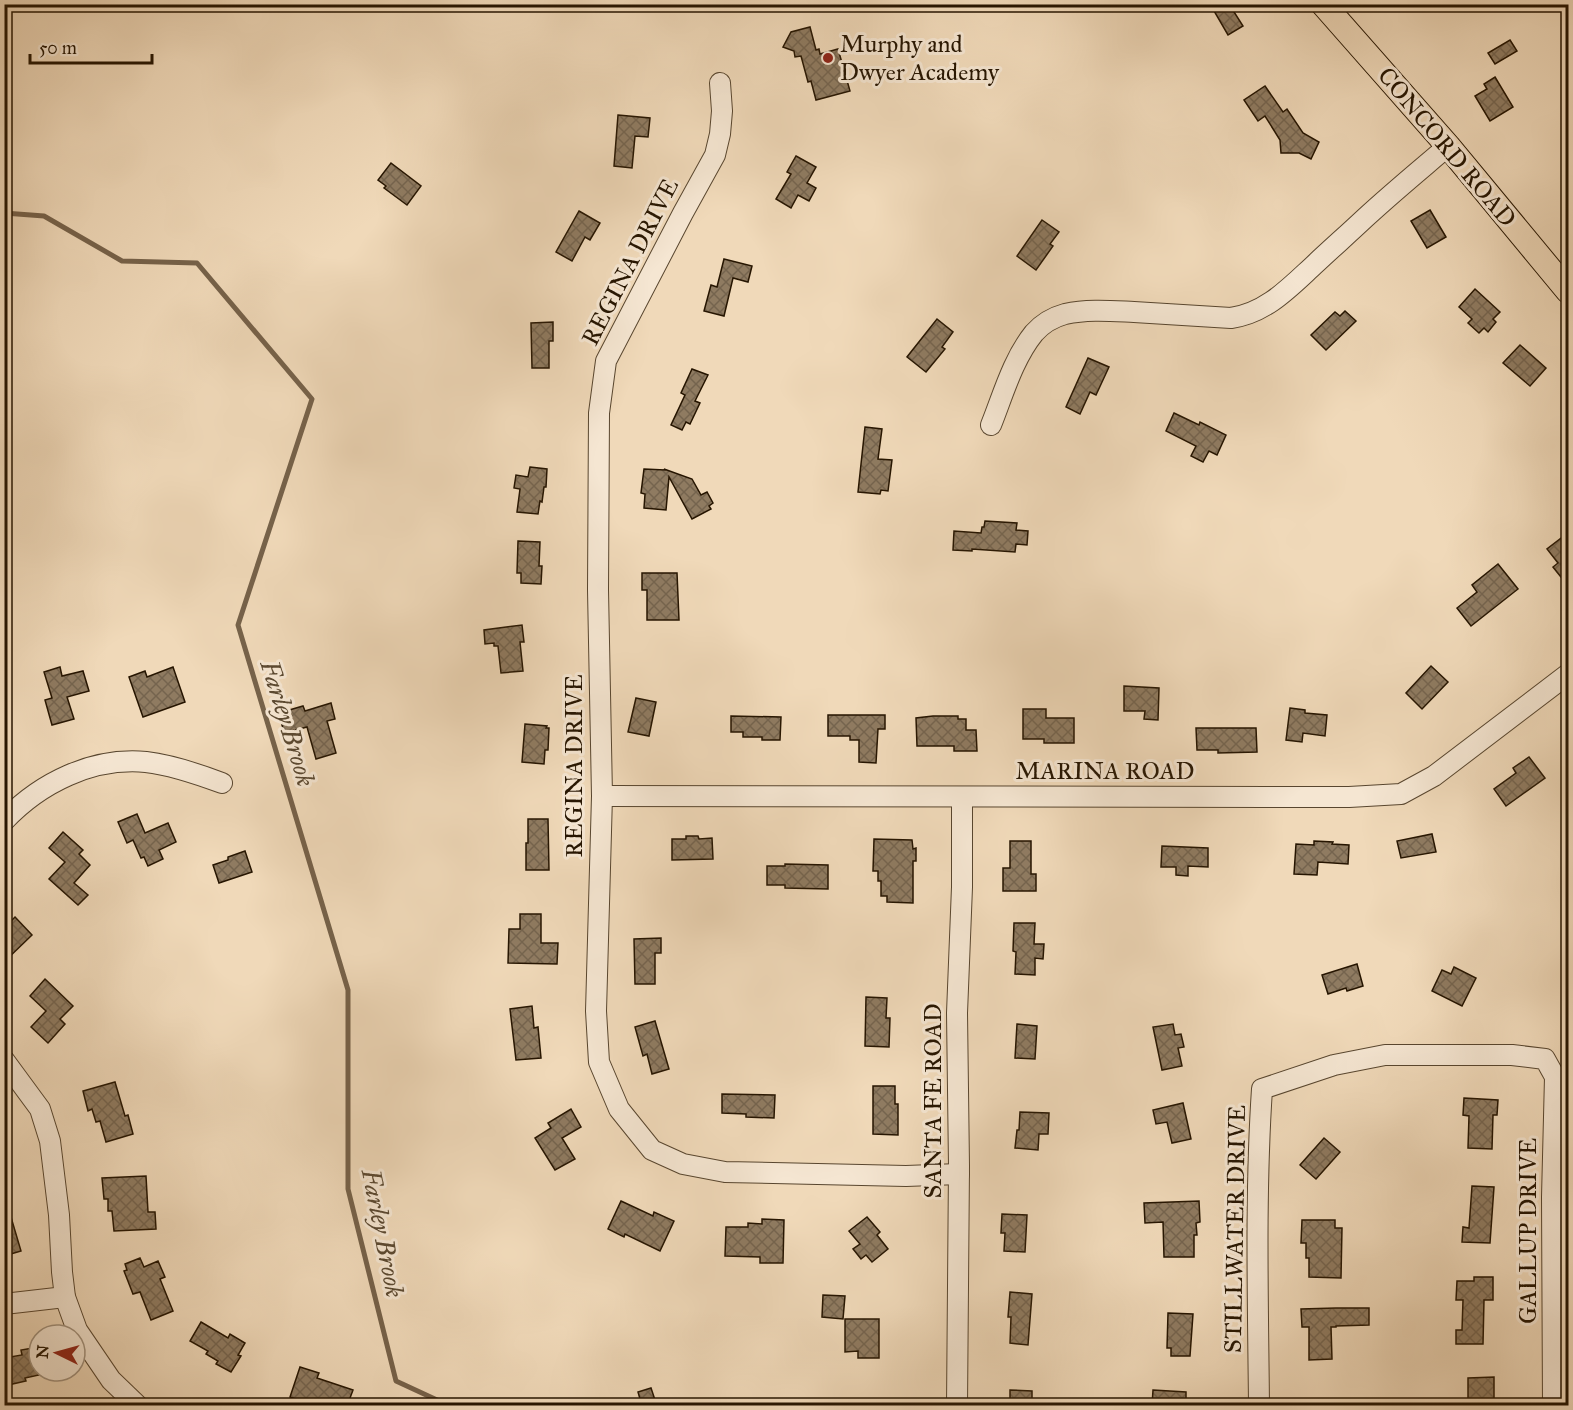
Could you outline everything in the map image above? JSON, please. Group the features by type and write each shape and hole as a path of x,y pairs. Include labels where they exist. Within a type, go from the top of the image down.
{"main road":[{"name":"CONCORD ROAD","path":"1323,4 1448,146 1569,291"}],"street":[{"name":"REGINA DRIVE","path":"720,83 722,111 716,155 678,222 606,361 599,413 598,590 602,796 596,1011 599,1062 619,1109 652,1150 683,1164 725,1173 906,1176 958,1174"},
{"path":"991,425 1011,374 1028,343 1035,332 1055,317 1084,311 1105,310 1231,318 1245,316 1268,305 1290,288 1367,216 1448,146"},
{"name":"MARINA ROAD","path":"602,796 1349,797 1401,794 1434,776 1569,674"},
{"path":"4,821 36,794 63,778 89,767 118,762 146,762 185,770 222,783"},
{"name":"SANTA FE ROAD","path":"957,1406 957,1013 962,887 962,797"},
{"name":"STILLWATER DRIVE","path":"1259,1406 1257,1237 1262,1089 1334,1065 1385,1055 1512,1055 1545,1059"},
{"name":"GALLUP DRIVE","path":"1545,1059 1555,1077 1552,1197 1553,1406"},
{"path":"4,1060 40,1109 50,1141 59,1215 65,1297 78,1330 111,1380 138,1406"},
{"path":"4,1304 65,1297"}],"building":[{"path":"1210,4 1229,4 1243,26 1228,35"},
{"path":"810,27 816,50 819,49 820,54 838,49 850,91 816,100 801,56 795,57 794,51 783,47 791,32"},
{"path":"1510,40 1517,51 1495,64 1488,53"},
{"path":"1495,77 1513,107 1490,121 1475,96 1487,89 1484,84"},
{"path":"1265,86 1283,112 1287,109 1303,133 1319,142 1311,159 1299,153 1281,153 1280,140 1265,116 1258,121 1244,100"},
{"path":"618,115 650,118 648,137 635,136 632,168 614,166"},
{"path":"796,156 816,167 807,183 816,188 809,201 798,195 791,208 776,199 791,174 787,172"},
{"path":"391,163 421,186 407,205 384,188 386,186 378,180"},
{"path":"1430,210 1446,237 1427,248 1411,221"},
{"path":"579,211 600,223 590,240 585,237 572,261 556,252"},
{"path":"1042,220 1059,232 1050,244 1053,246 1036,270 1017,256"},
{"path":"724,259 752,266 748,282 733,278 724,316 704,311 711,285 717,287"},
{"path":"1475,289 1500,312 1493,319 1496,322 1488,332 1484,328 1479,333 1468,323 1472,319 1459,307"},
{"path":"1345,311 1356,321 1326,350 1311,335 1335,312 1340,316"},
{"path":"937,319 953,332 942,347 945,349 926,372 907,357"},
{"path":"553,322 553,341 549,341 549,368 532,368 531,323"},
{"path":"1520,345 1546,368 1530,386 1503,363"},
{"path":"1088,358 1109,367 1096,395 1090,392 1080,414 1066,407"},
{"path":"692,369 708,375 695,401 700,403 690,424 686,422 682,430 671,425 685,395 681,393"},
{"path":"1174,413 1199,425 1200,422 1226,435 1217,455 1209,451 1203,462 1191,456 1196,446 1166,431"},
{"path":"865,427 882,429 878,459 892,460 888,491 881,490 880,494 858,492"},
{"path":"530,467 547,469 546,487 544,487 538,514 517,512 520,489 514,488 516,475 528,477"},
{"path":"644,469 664,469 692,479 701,495 707,492 713,503 709,506 711,509 692,519 669,477 666,510 644,508 645,494 641,493"},
{"path":"985,521 1017,523 1016,530 1028,531 1027,545 1016,544 1015,552 953,550 954,531 981,533"},
{"path":"1569,532 1569,587 1553,567 1558,563 1547,549"},
{"path":"518,541 540,542 541,584 521,583 521,573 517,573"},
{"path":"1498,564 1518,589 1471,626 1457,608 1477,592 1472,585"},
{"path":"642,573 677,573 679,620 647,620 647,590 642,590"},
{"path":"522,625 524,642 520,642 523,671 501,673 498,646 494,646 494,643 485,644 484,630"},
{"path":"1431,666 1448,682 1422,709 1406,693"},
{"path":"60,667 62,676 83,671 89,691 67,697 74,719 52,725 45,700 52,698 44,672"},
{"path":"173,667 185,702 143,717 129,677 145,671 147,677"},
{"path":"1124,686 1159,688 1158,720 1144,719 1145,711 1124,711"},
{"path":"636,698 656,702 649,736 628,732"},
{"path":"331,703 335,719 327,721 336,753 316,759 307,727 284,733 279,713 303,706 305,711"},
{"path":"1290,708 1305,710 1305,713 1327,715 1325,736 1303,733 1302,742 1286,740"},
{"path":"1023,709 1046,709 1046,718 1074,718 1074,743 1044,743 1044,739 1023,739"},
{"path":"828,715 885,715 885,729 878,729 876,763 859,762 859,740 850,740 850,736 828,736"},
{"path":"731,716 781,717 780,740 743,737 743,732 731,732"},
{"path":"958,716 958,719 966,719 966,730 976,730 977,751 954,751 954,746 917,746 916,718"},
{"path":"525,724 549,728 548,750 545,750 544,764 522,762"},
{"path":"1196,728 1256,728 1257,752 1218,753 1218,750 1197,750"},
{"path":"1529,757 1545,778 1506,806 1494,789 1516,773 1513,768"},
{"path":"137,814 145,833 168,823 176,842 159,850 163,859 148,866 144,857 141,858 133,840 127,843 118,822"},
{"path":"528,819 548,819 549,870 526,870"},
{"path":"63,832 83,850 79,854 90,865 74,883 88,895 78,905 49,879 65,862 49,848"},
{"path":"1432,834 1436,852 1401,858 1397,841"},
{"path":"686,836 698,836 699,839 712,838 713,859 672,860 672,839 686,839"},
{"path":"874,839 912,840 913,849 916,848 916,861 913,861 913,903 887,902 887,896 881,896 878,871 873,871"},
{"path":"1010,841 1031,841 1031,874 1036,874 1036,891 1003,891 1003,868 1010,868"},
{"path":"1314,841 1349,845 1348,864 1318,862 1317,875 1294,874 1296,844 1314,845"},
{"path":"1162,846 1208,848 1208,867 1188,866 1188,876 1176,875 1176,867 1161,867"},
{"path":"245,851 252,872 219,883 213,865"},
{"path":"785,864 828,865 828,889 785,888 785,885 767,885 767,866 785,866"},
{"path":"520,914 541,914 541,943 558,943 557,964 508,963 509,929 520,929"},
{"path":"15,917 32,935 4,962 4,928"},
{"path":"1014,923 1035,923 1034,944 1044,944 1043,959 1035,958 1035,975 1015,974"},
{"path":"661,938 661,953 655,953 655,984 635,984 634,939"},
{"path":"1357,964 1363,986 1347,991 1346,988 1328,994 1322,975"},
{"path":"1454,967 1476,978 1462,1006 1432,991 1442,970 1451,974"},
{"path":"45,979 73,1006 60,1019 65,1024 48,1043 31,1027 46,1011 30,996"},
{"path":"866,997 887,998 886,1018 890,1018 889,1047 865,1046"},
{"path":"532,1006 534,1028 538,1027 541,1058 516,1060 510,1009"},
{"path":"655,1021 669,1069 652,1074 647,1054 643,1056 635,1027"},
{"path":"1017,1024 1037,1026 1035,1059 1015,1058"},
{"path":"1173,1024 1175,1035 1181,1034 1184,1047 1178,1048 1182,1066 1162,1070 1153,1027"},
{"path":"115,1082 133,1134 106,1142 100,1121 96,1122 92,1109 88,1111 83,1091"},
{"path":"873,1086 895,1086 895,1104 898,1104 898,1135 873,1134"},
{"path":"722,1094 775,1095 774,1118 722,1113"},
{"path":"1464,1098 1498,1100 1497,1115 1493,1115 1492,1149 1468,1148 1469,1116 1463,1115"},
{"path":"1183,1103 1191,1139 1172,1143 1167,1122 1156,1124 1153,1110"},
{"path":"571,1109 581,1127 562,1138 575,1159 555,1170 535,1138 551,1128 548,1123"},
{"path":"1020,1112 1049,1113 1048,1134 1039,1134 1038,1150 1015,1148"},
{"path":"1324,1138 1340,1152 1316,1179 1300,1165"},
{"path":"146,1176 148,1212 155,1212 156,1229 114,1231 112,1211 108,1211 108,1199 104,1199 102,1178"},
{"path":"1472,1186 1494,1187 1490,1243 1462,1242 1463,1227 1469,1228"},
{"path":"621,1201 653,1216 654,1212 674,1221 660,1251 625,1234 624,1237 608,1229"},
{"path":"1199,1201 1200,1222 1196,1223 1194,1257 1164,1257 1163,1222 1145,1223 1144,1203"},
{"path":"4,1207 8,1207 21,1251 4,1256"},
{"path":"1002,1214 1027,1215 1025,1252 1004,1251 1005,1233 1001,1233"},
{"path":"867,1217 880,1232 877,1235 888,1249 872,1262 866,1255 861,1259 853,1249 860,1244 849,1231"},
{"path":"762,1219 784,1220 783,1263 760,1263 760,1257 725,1256 726,1227 748,1227 748,1223 762,1224"},
{"path":"1302,1220 1335,1220 1335,1228 1342,1228 1341,1278 1309,1277 1306,1243 1301,1243"},
{"path":"140,1258 144,1267 158,1261 165,1277 160,1279 173,1311 151,1320 140,1292 133,1294 124,1271 127,1270 125,1264"},
{"path":"1474,1277 1493,1277 1493,1300 1484,1300 1483,1344 1456,1344 1456,1330 1462,1330 1463,1300 1456,1300 1457,1281 1474,1281"},
{"path":"1010,1292 1032,1294 1028,1345 1010,1343 1011,1317 1008,1317"},
{"path":"823,1295 845,1296 843,1319 822,1317"},
{"path":"1369,1308 1369,1325 1331,1327 1332,1359 1309,1360 1309,1327 1302,1327 1301,1309"},
{"path":"1168,1313 1193,1314 1190,1356 1171,1356 1171,1348 1167,1348"},
{"path":"845,1319 879,1319 879,1358 858,1358 858,1351 845,1352"},
{"path":"201,1322 228,1338 230,1334 245,1343 238,1355 241,1356 231,1372 216,1364 218,1361 206,1354 208,1351 190,1341"},
{"path":"27,1349 26,1381 8,1385 4,1358 22,1355 21,1350"},
{"path":"300,1367 319,1373 317,1378 353,1390 347,1406 314,1406 290,1397"},
{"path":"1494,1377 1494,1406 1473,1406 1473,1401 1468,1401 1468,1378"},
{"path":"651,1388 657,1406 642,1406 638,1392"},
{"path":"1010,1390 1032,1391 1032,1406 1010,1406"},
{"path":"1153,1390 1186,1392 1186,1406 1152,1406"}],"waterway":[{"name":"Farley Brook","path":"4,213 44,216 122,261 197,263 312,399 238,625 348,990 348,1189 396,1381 450,1406"}],"place":[{"name":"Murphy and Dwyer Academy","path":"828,58"}]}
